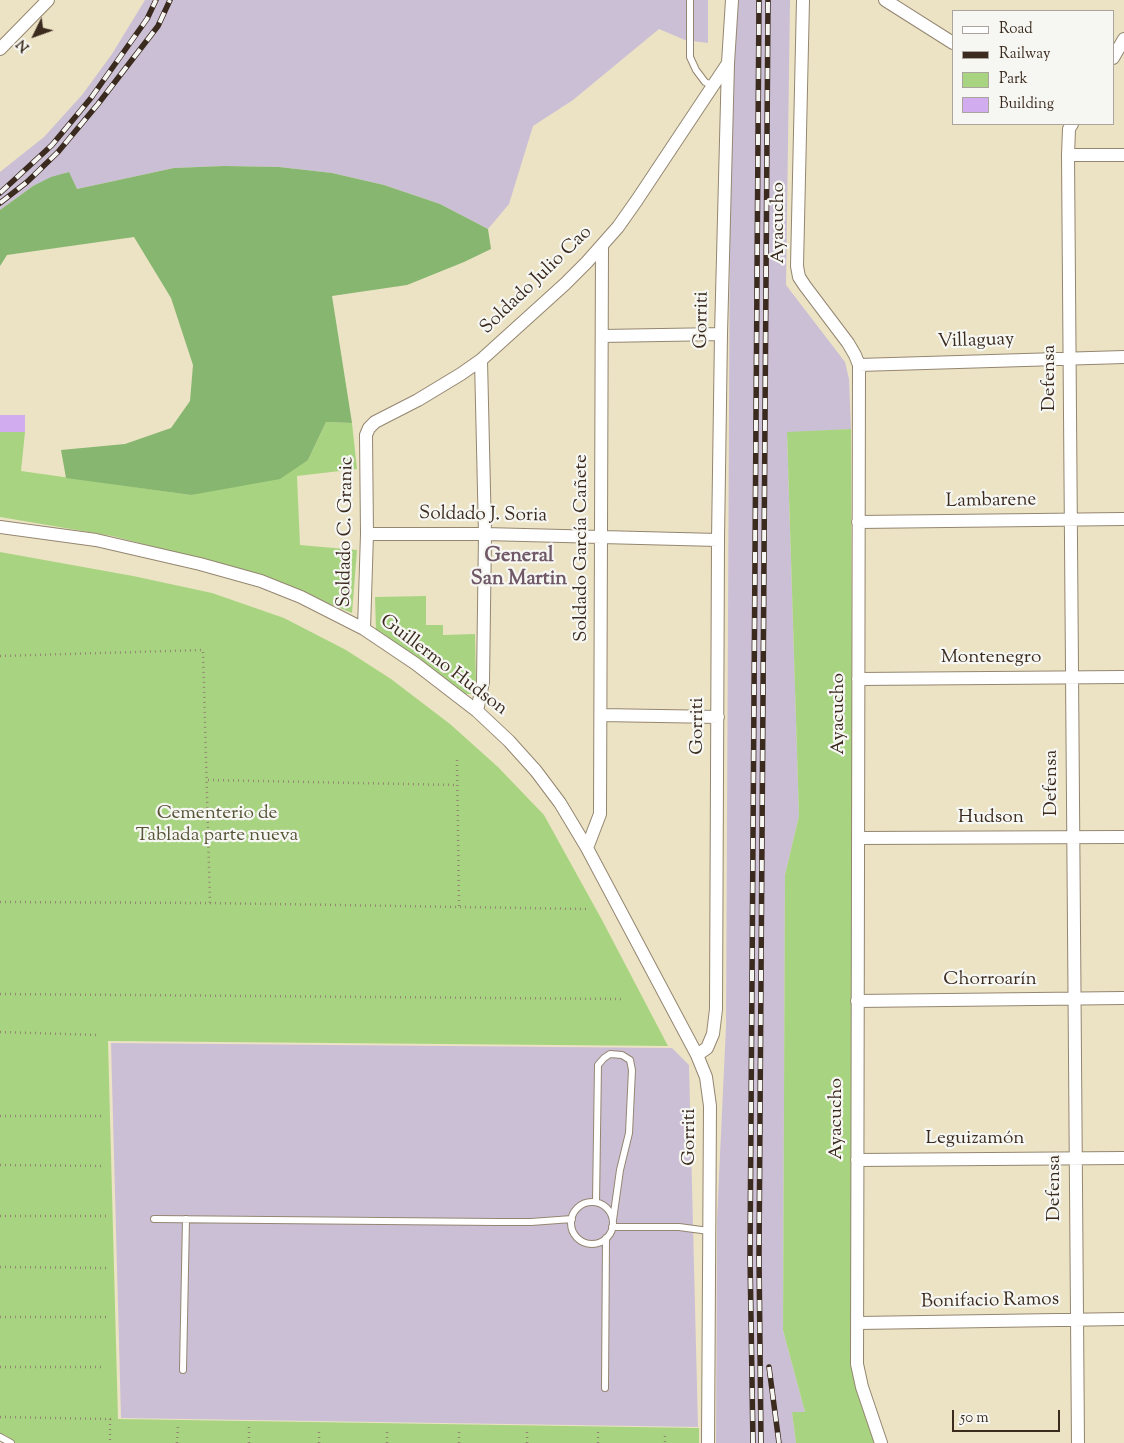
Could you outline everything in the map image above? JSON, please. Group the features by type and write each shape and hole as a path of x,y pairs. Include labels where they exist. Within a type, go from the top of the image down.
{"street":[{"path":"0,50 48,0"},
{"name":"Gorriti","path":"708,1443 710,1106 706,1077 697,1055 707,1048 713,1034 716,1009 721,334 728,62 732,0"},
{"name":"Ayacucho","path":"803,0 797,266 799,277 848,343 859,365 857,1364 862,1387 882,1443"},
{"path":"891,2 952,42"},
{"path":"1114,56 1124,39"},
{"name":"Soldado Julio Cao","path":"366,435 375,422 425,396 481,360 565,284 602,246 636,200 728,62"},
{"name":"Defensa","path":"1069,126 1069,520 1078,1443"},
{"path":"1068,155 1124,155"},
{"name":"Soldado García Cañete","path":"587,848 600,814 602,246"},
{"path":"602,336 721,334"},
{"name":"Villaguay","path":"859,365 1124,358"},
{"path":"477,711 483,682 485,534 481,360"},
{"name":"Soldado C. Granic","path":"364,629 367,534 366,435"},
{"name":"Lambarene","path":"858,522 1124,519"},
{"name":"Guillermo Hudson","path":"0,527 96,540 252,578 301,597 364,629 416,664 477,711 509,741 536,771 560,804 587,848 697,1055"},
{"name":"Soldado J. Soria","path":"367,534 485,534 718,540"},
{"name":"Montenegro","path":"858,679 1124,677"},
{"path":"601,715 718,717"},
{"name":"Hudson","path":"858,838 1124,837"},
{"name":"Chorroarín","path":"857,1000 1124,998"},
{"name":"Leguizamón","path":"856,1160 1124,1158"},
{"name":"Bonifacio Ramos","path":"858,1323 1124,1319"}],"lane":[{"path":"690,0 690,57 696,70 706,82 713,86"},
{"path":"596,1202 598,1065 610,1054 622,1055 630,1060 632,1070 629,1133 620,1170 612,1223 606,1238 605,1388"},
{"path":"606,1238 595,1244 582,1241 573,1232 572,1219 578,1208 583,1204 596,1202 607,1208 612,1223"},
{"path":"154,1219 522,1222 572,1219"},
{"path":"183,1370 186,1220"},
{"path":"612,1223 670,1226 709,1231"},
{"path":"0,1437 11,1443"}],"path":[{"path":"0,656 203,650 210,903"},
{"path":"457,760 459,908"},
{"path":"208,780 457,784"},
{"path":"0,902 210,903 588,910"},
{"path":"0,994 625,999"},
{"path":"0,1032 98,1035"},
{"path":"0,1116 102,1116"},
{"path":"0,1165 105,1166"},
{"path":"0,1216 107,1216"},
{"path":"0,1267 108,1268"},
{"path":"0,1318 108,1318"},
{"path":"0,1367 105,1367"},
{"path":"0,1417 110,1419 110,1443"},
{"path":"177,1443 178,1425"},
{"path":"249,1427 249,1443"},
{"path":"319,1429 319,1443"},
{"path":"387,1429 387,1443"},
{"path":"527,1430 527,1443"},
{"path":"459,1431 459,1443"},
{"path":"598,1432 598,1443"},
{"path":"665,1436 665,1443"}],"shaded area":[{"path":"145,0 708,0 708,43 685,40 659,29 573,100 533,126 509,204 488,229 440,204 384,185 332,173 279,167 224,166 174,168 77,189 68,172 33,186 0,210 0,172 44,137 82,95 112,54"},
{"path":"731,0 790,0 786,285 845,362 849,379 851,429 787,433 799,816 785,875 783,1330 805,1412 792,1412 796,1443 716,1443 717,1220 726,1026"},
{"path":"111,1043 672,1048 689,1065 698,1427 121,1418"}],"green space":[{"path":"224,166 279,167 332,173 384,185 440,204 488,229 491,249 407,285 332,296 352,423 326,422 308,460 280,479 191,495 66,478 61,450 125,444 171,428 190,401 193,365 171,298 134,237 7,255 0,266 0,210 33,186 51,177 69,172 77,189 174,168"},
{"path":"326,422 352,423 357,469 297,476 300,545 357,550 352,613 249,571 112,536 0,517 0,432 25,432 21,471 191,495 308,460"},
{"path":"851,429 854,1362 878,1443 796,1443 792,1412 805,1412 783,1330 785,875 799,816 787,432"},
{"name":"Cementerio de Tablada parte nueva","path":"0,552 133,576 212,593 284,618 346,650 391,679 450,724 498,767 544,815 668,1046 108,1041 118,1419 699,1428 699,1443 16,1443 5,1435 0,1434"},
{"path":"426,596 426,625 443,625 443,635 475,634 476,688 471,694 464,694 376,631 375,597"}],"building":[{"path":"0,415 25,415 25,432 0,432"}],"railway":[{"path":"0,193 52,145 91,98 147,19 156,0"},
{"path":"0,203 27,182 58,152 158,26 170,0"},
{"path":"753,1443 750,1256 759,0"},
{"path":"761,1443 759,1256 768,0"},
{"path":"769,1367 779,1443"}],"district":[{"name":"General San Martin","path":"519,570"}]}
